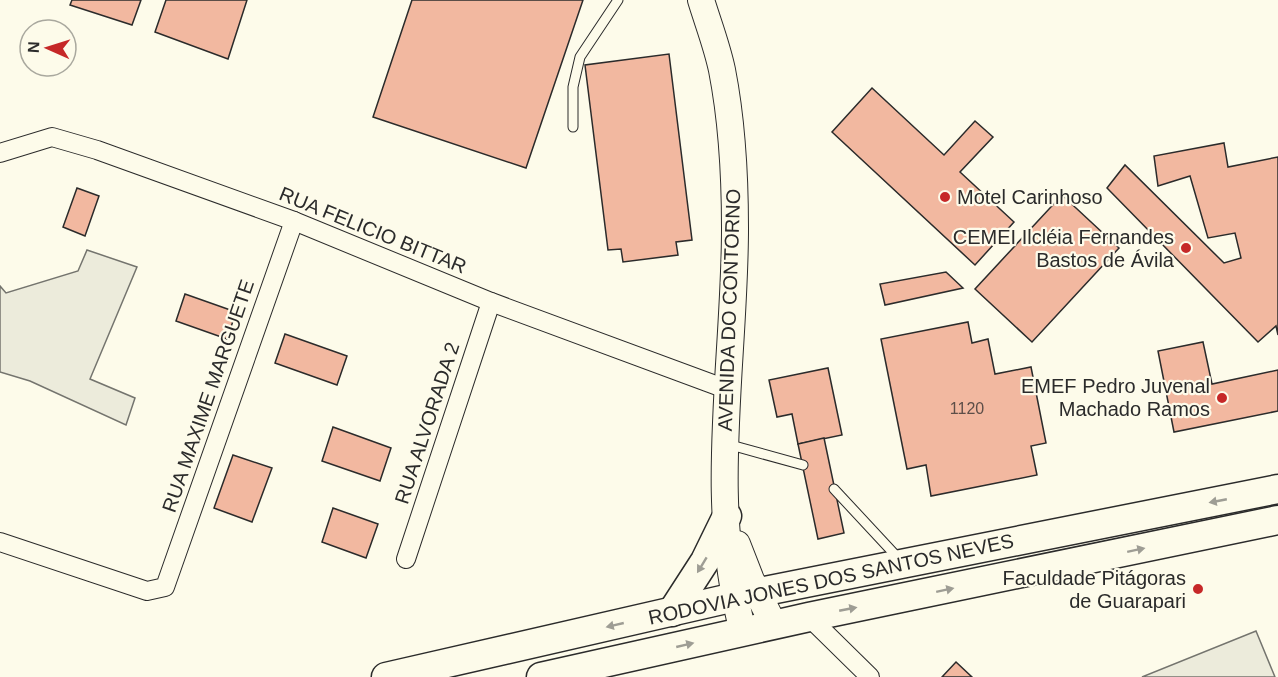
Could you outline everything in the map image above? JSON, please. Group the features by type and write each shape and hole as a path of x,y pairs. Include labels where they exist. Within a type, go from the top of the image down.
{"main road":[{"name":"AVENIDA DO CONTORNO","path":"701,0 722,70 732,154 735,228 725,444 727,516 746,595 743,632"},
{"name":"RODOVIA JONES DOS SANTOS NEVES","path":"386,677 746,595 1278,489"},
{"path":"672,612 705,561 727,516"},
{"name":"RODOVIA JONES DOS SANTOS NEVES","path":"541,677 809,617 1278,520"},
{"name":"AVENIDA DO CONTORNO","path":"746,595 774,625"}],"street":[{"name":"RUA FELICIO BITTAR","path":"0,153 52,137 294,221 490,302 726,389"},
{"name":"RUA MAXIME MARGUETE","path":"0,542 147,591 165,587 294,221"},
{"name":"RUA ALVORADA 2","path":"406,559 490,302"},
{"path":"809,617 870,677"}],"lane":[{"path":"573,127 573,87 580,57 618,0"},
{"path":"725,444 803,465"},
{"path":"834,489 903,564"}],"shaded area":[{"path":"87,250 137,267 90,379 135,398 126,425 30,381 0,372 0,286 6,293 78,271"},
{"path":"1256,631 1275,677 1142,677"}],"building":[{"path":"72,0 141,0 132,25 70,5"},
{"path":"166,0 247,0 228,59 155,32"},
{"path":"412,0 583,0 526,168 373,117"},
{"path":"669,54 692,240 676,242 678,255 623,262 621,249 608,250 585,65"},
{"name":"Motel Carinhoso","path":"872,88 944,155 975,121 993,137 960,172 1014,222 975,265 832,132"},
{"name":"CEMEI Ilcléia Fernandes Bastos de Ávila","path":"1224,143 1228,167 1278,157 1278,335 1276,326 1258,342 1107,188 1125,165 1224,263 1241,258 1235,233 1208,238 1190,176 1158,186 1154,156"},
{"path":"77,188 99,196 85,236 63,227"},
{"path":"1062,195 1119,248 1032,342 975,289"},
{"path":"946,272 963,288 885,305 880,284"},
{"path":"185,294 236,312 227,339 176,321"},
{"path":"968,322 972,343 988,339 995,374 1031,367 1046,443 1031,446 1037,475 931,496 926,465 907,469 881,339"},
{"path":"285,334 347,356 337,385 275,363"},
{"name":"EMEF Pedro Juvenal Machado Ramos","path":"1203,342 1212,384 1278,370 1278,411 1174,432 1158,351"},
{"path":"828,368 842,435 798,444 792,414 777,417 769,380"},
{"path":"333,427 391,448 380,481 322,461"},
{"path":"824,438 844,533 818,539 798,444"},
{"path":"233,455 272,468 252,522 214,508"},
{"path":"333,508 378,524 366,558 322,542"},
{"path":"956,662 972,677 942,677"}],"place":[{"name":"Motel Carinhoso","path":"945,197"},
{"name":"CEMEI Ilcléia Fernandes Bastos de Ávila","path":"1186,248"},
{"name":"EMEF Pedro Juvenal Machado Ramos","path":"1222,398"},
{"name":"Faculdade Pitágoras de Guarapari","path":"1198,589"}]}
